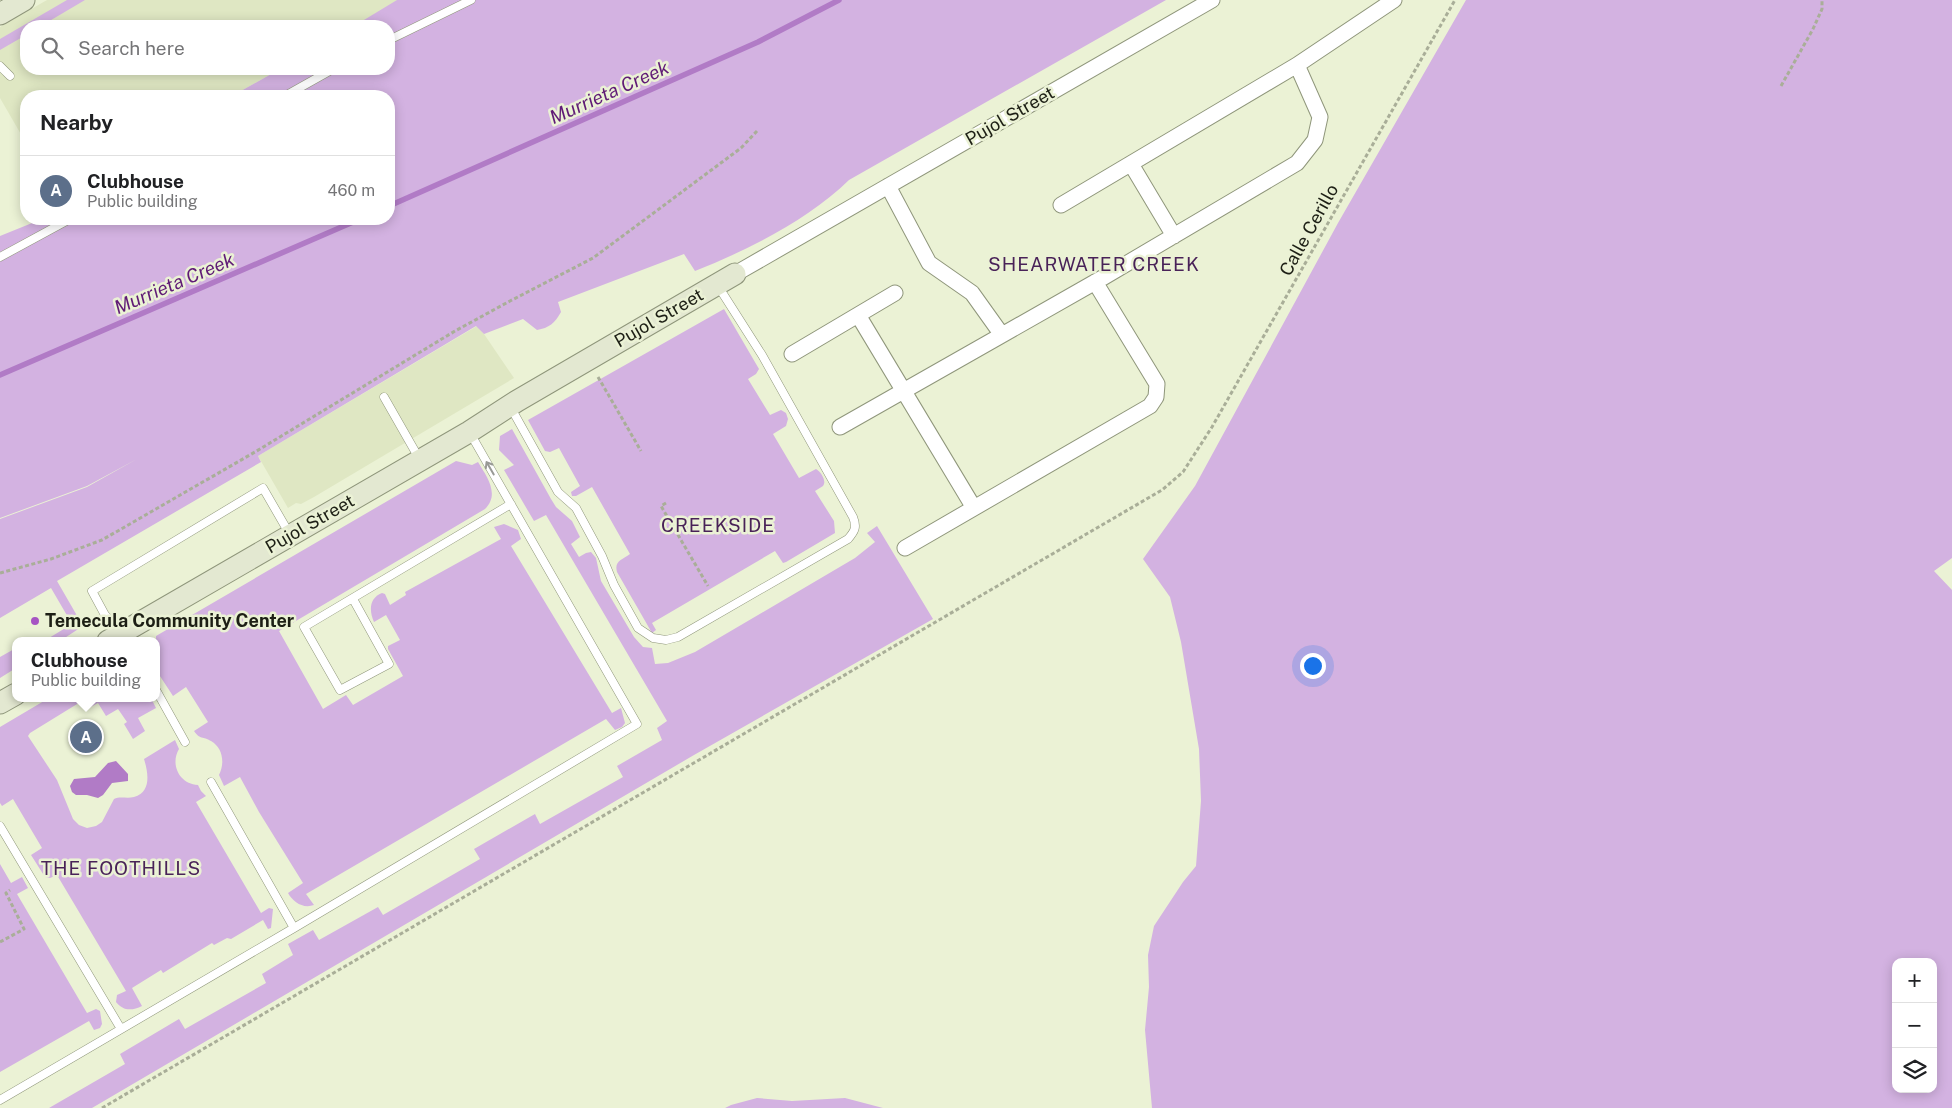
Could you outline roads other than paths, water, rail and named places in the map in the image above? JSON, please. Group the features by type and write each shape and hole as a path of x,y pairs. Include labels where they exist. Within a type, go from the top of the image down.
{"street":[{"path":"0,14 24,0"},
{"name":"Pujol Street","path":"122,637 290,535 469,432 509,406 1212,0"},
{"path":"1061,205 1297,65 1394,0"},
{"path":"840,427 1096,282 1296,163 1315,140 1320,117 1297,65"},
{"path":"1131,164 1174,236"},
{"path":"888,186 929,263 972,293 1002,335"},
{"path":"905,548 1150,406 1156,397 1156,384 1096,282"},
{"path":"792,354 895,293"},
{"path":"858,315 974,508"},
{"path":"0,703 12,696"}],"lane":[{"path":"395,37 471,0"},
{"path":"0,66 10,76"},
{"path":"296,90 322,75"},
{"path":"0,257 59,225"},
{"path":"509,406 558,492 576,508 602,556 614,585 638,628 653,638 666,640 678,637 840,544 855,531 854,517 762,355 717,285"},
{"path":"384,397 420,460"},
{"path":"0,1100 638,724 469,432"},
{"path":"119,637 92,591 263,488 290,535"},
{"path":"352,599 389,664 340,690 304,627 511,504"},
{"path":"160,697 185,742"},
{"path":"211,782 294,928"},
{"path":"0,826 121,1029"}],"waterway":[{"name":"Murrieta Creek","path":"395,203 758,42 839,0"},
{"name":"Murrieta Creek","path":"0,375 346,225"}],"place":[{"name":"Temecula Community Center","path":"35,621"},
{"name":"Clubhouse","path":"86,737"}],"district":[{"name":"SHEARWATER CREEK","path":"1094,264"},
{"name":"CREEKSIDE","path":"718,525"},
{"name":"THE FOOTHILLS","path":"121,868"}]}
